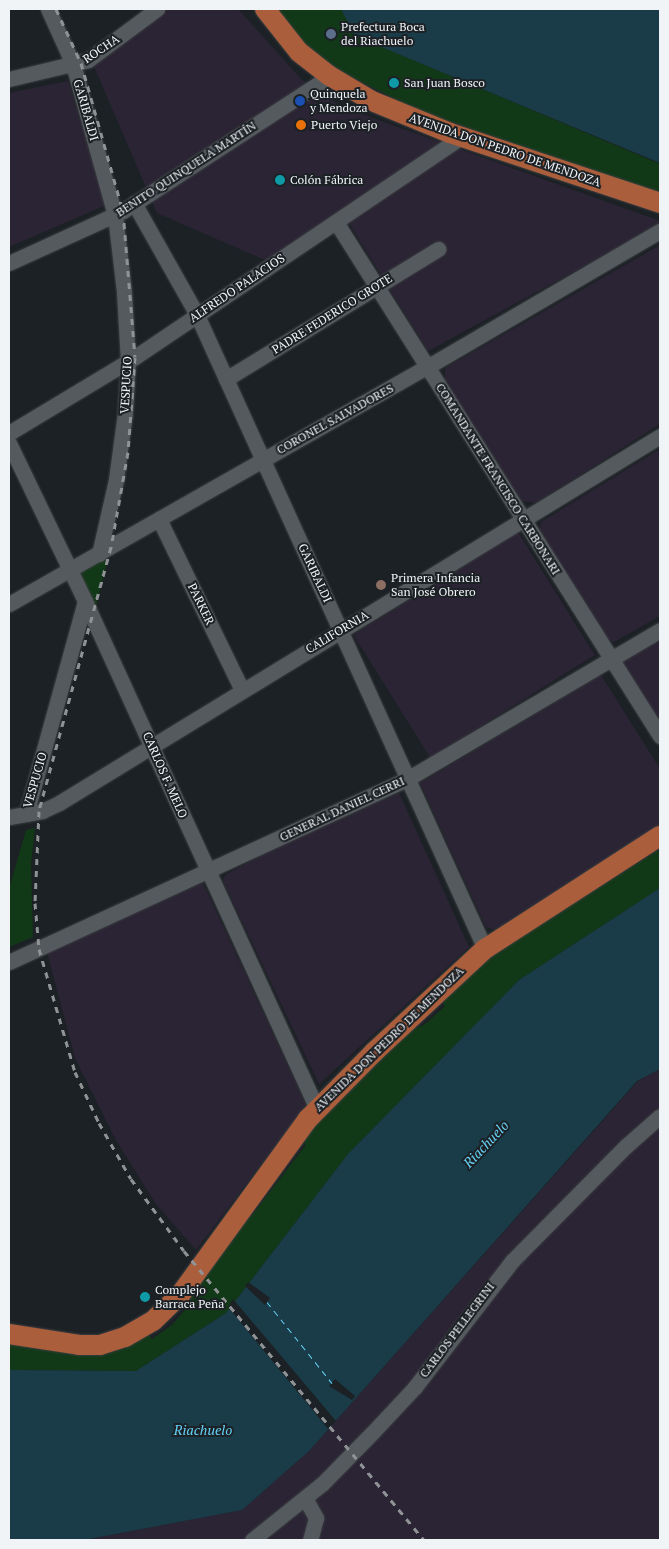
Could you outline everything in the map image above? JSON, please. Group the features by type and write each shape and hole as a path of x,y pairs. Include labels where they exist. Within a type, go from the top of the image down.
{"main road":[{"name":"AVENIDA DON PEDRO DE MENDOZA","path":"265,9 299,52 330,76 372,101 461,137 660,203"},
{"name":"AVENIDA DON PEDRO DE MENDOZA","path":"9,1334 78,1345 100,1345 126,1338 154,1321 180,1295 209,1251 317,1109 485,949 660,836"}],"street":[{"name":"GARIBALDI","path":"48,9 73,64 115,215"},
{"name":"ROCHA","path":"9,79 88,60 157,9"},
{"name":"BENITO QUINQUELA MARTÍN","path":"9,263 115,215 330,76"},
{"name":"ALFREDO PALACIOS","path":"9,434 128,361 461,137"},
{"name":"GARIBALDI","path":"134,203 197,315 409,778 485,949"},
{"name":"VESPUCIO","path":"99,554 121,447 128,361 124,292 115,215"},
{"name":"COMANDANTE FRANCISCO CARBONARI","path":"336,222 660,736"},
{"name":"CORONEL SALVADORES","path":"9,604 427,367 660,231"},
{"name":"PADRE FEDERICO GROTE","path":"226,379 438,250"},
{"name":"CALIFORNIA","path":"9,817 26,814 59,803 151,745 660,436"},
{"name":"CARLOS F. MELO","path":"9,443 85,601 317,1109"},
{"name":"PARKER","path":"159,518 242,690"},
{"name":"VESPUCIO","path":"26,814 85,601"},
{"name":"GENERAL DANIEL CERRI","path":"9,962 409,778 660,630"},
{"name":"CARLOS PELLEGRINI","path":"252,1540 305,1498 410,1392 512,1261 626,1146 660,1116"},
{"path":"305,1498 316,1518 310,1540"}],"shaded area":[{"path":"168,9 238,9 301,79 342,107 660,221 660,225 428,351 346,218 272,263 157,213 93,64"},
{"path":"68,81 106,205 9,247 9,93"},
{"path":"660,245 660,424 536,503 522,501 445,382 445,368"},
{"path":"660,449 660,616 614,642 603,637 540,531 541,522"},
{"path":"518,532 595,655 430,758 353,635"},
{"path":"660,640 660,724 622,663"},
{"path":"601,675 660,769 660,825 494,930 486,927 420,783"},
{"path":"399,793 469,947 319,1084 223,881 225,875 268,852"},
{"path":"203,883 306,1105 196,1250 156,1204 117,1142 75,1058 47,952"},
{"path":"660,1069 660,1540 84,1540 242,1510 309,1451 638,1081"}],"green space":[{"path":"275,9 341,9 356,36 660,164 660,194 419,111 328,65 280,20"},
{"path":"111,547 93,618 71,570"},
{"path":"35,828 31,864 33,937 9,947 9,889 26,830"},
{"path":"660,849 660,888 519,980 348,1154 226,1313 136,1371 9,1370 9,1343 148,1333 152,1339 172,1325 191,1303 188,1299 220,1248 253,1214 305,1146 304,1135 408,1030 424,1025 444,1007 443,997 509,936 519,938"}],"water":[{"path":"341,9 660,9 660,163 355,36"},
{"name":"Riachuelo","path":"660,888 660,1069 637,1081 309,1451 242,1510 84,1540 9,1540 9,1370 136,1371 226,1313 348,1154 519,980"}],"pier":[{"path":"248,1282 270,1298 265,1305 245,1286"},
{"path":"233,1299 336,1421 328,1429 228,1307"},
{"path":"335,1379 355,1396 352,1400 329,1386"}],"ferry route":[{"path":"267,1302 332,1383"}],"railway":[{"path":"56,9 81,63 123,211 135,357 128,452 111,547 39,811 35,903 39,949 75,1072 99,1123 131,1179 184,1251 424,1540"}],"place":[{"name":"Prefectura Boca del Riachuelo","path":"331,34"},
{"name":"San Juan Bosco","path":"394,83"},
{"name":"Quinquela y Mendoza","path":"300,101"},
{"name":"Puerto Viejo","path":"301,125"},
{"name":"Colón Fábrica","path":"280,180"},
{"name":"Primera Infancia San José Obrero","path":"381,585"},
{"name":"Complejo Barraca Peña","path":"145,1297"}]}
